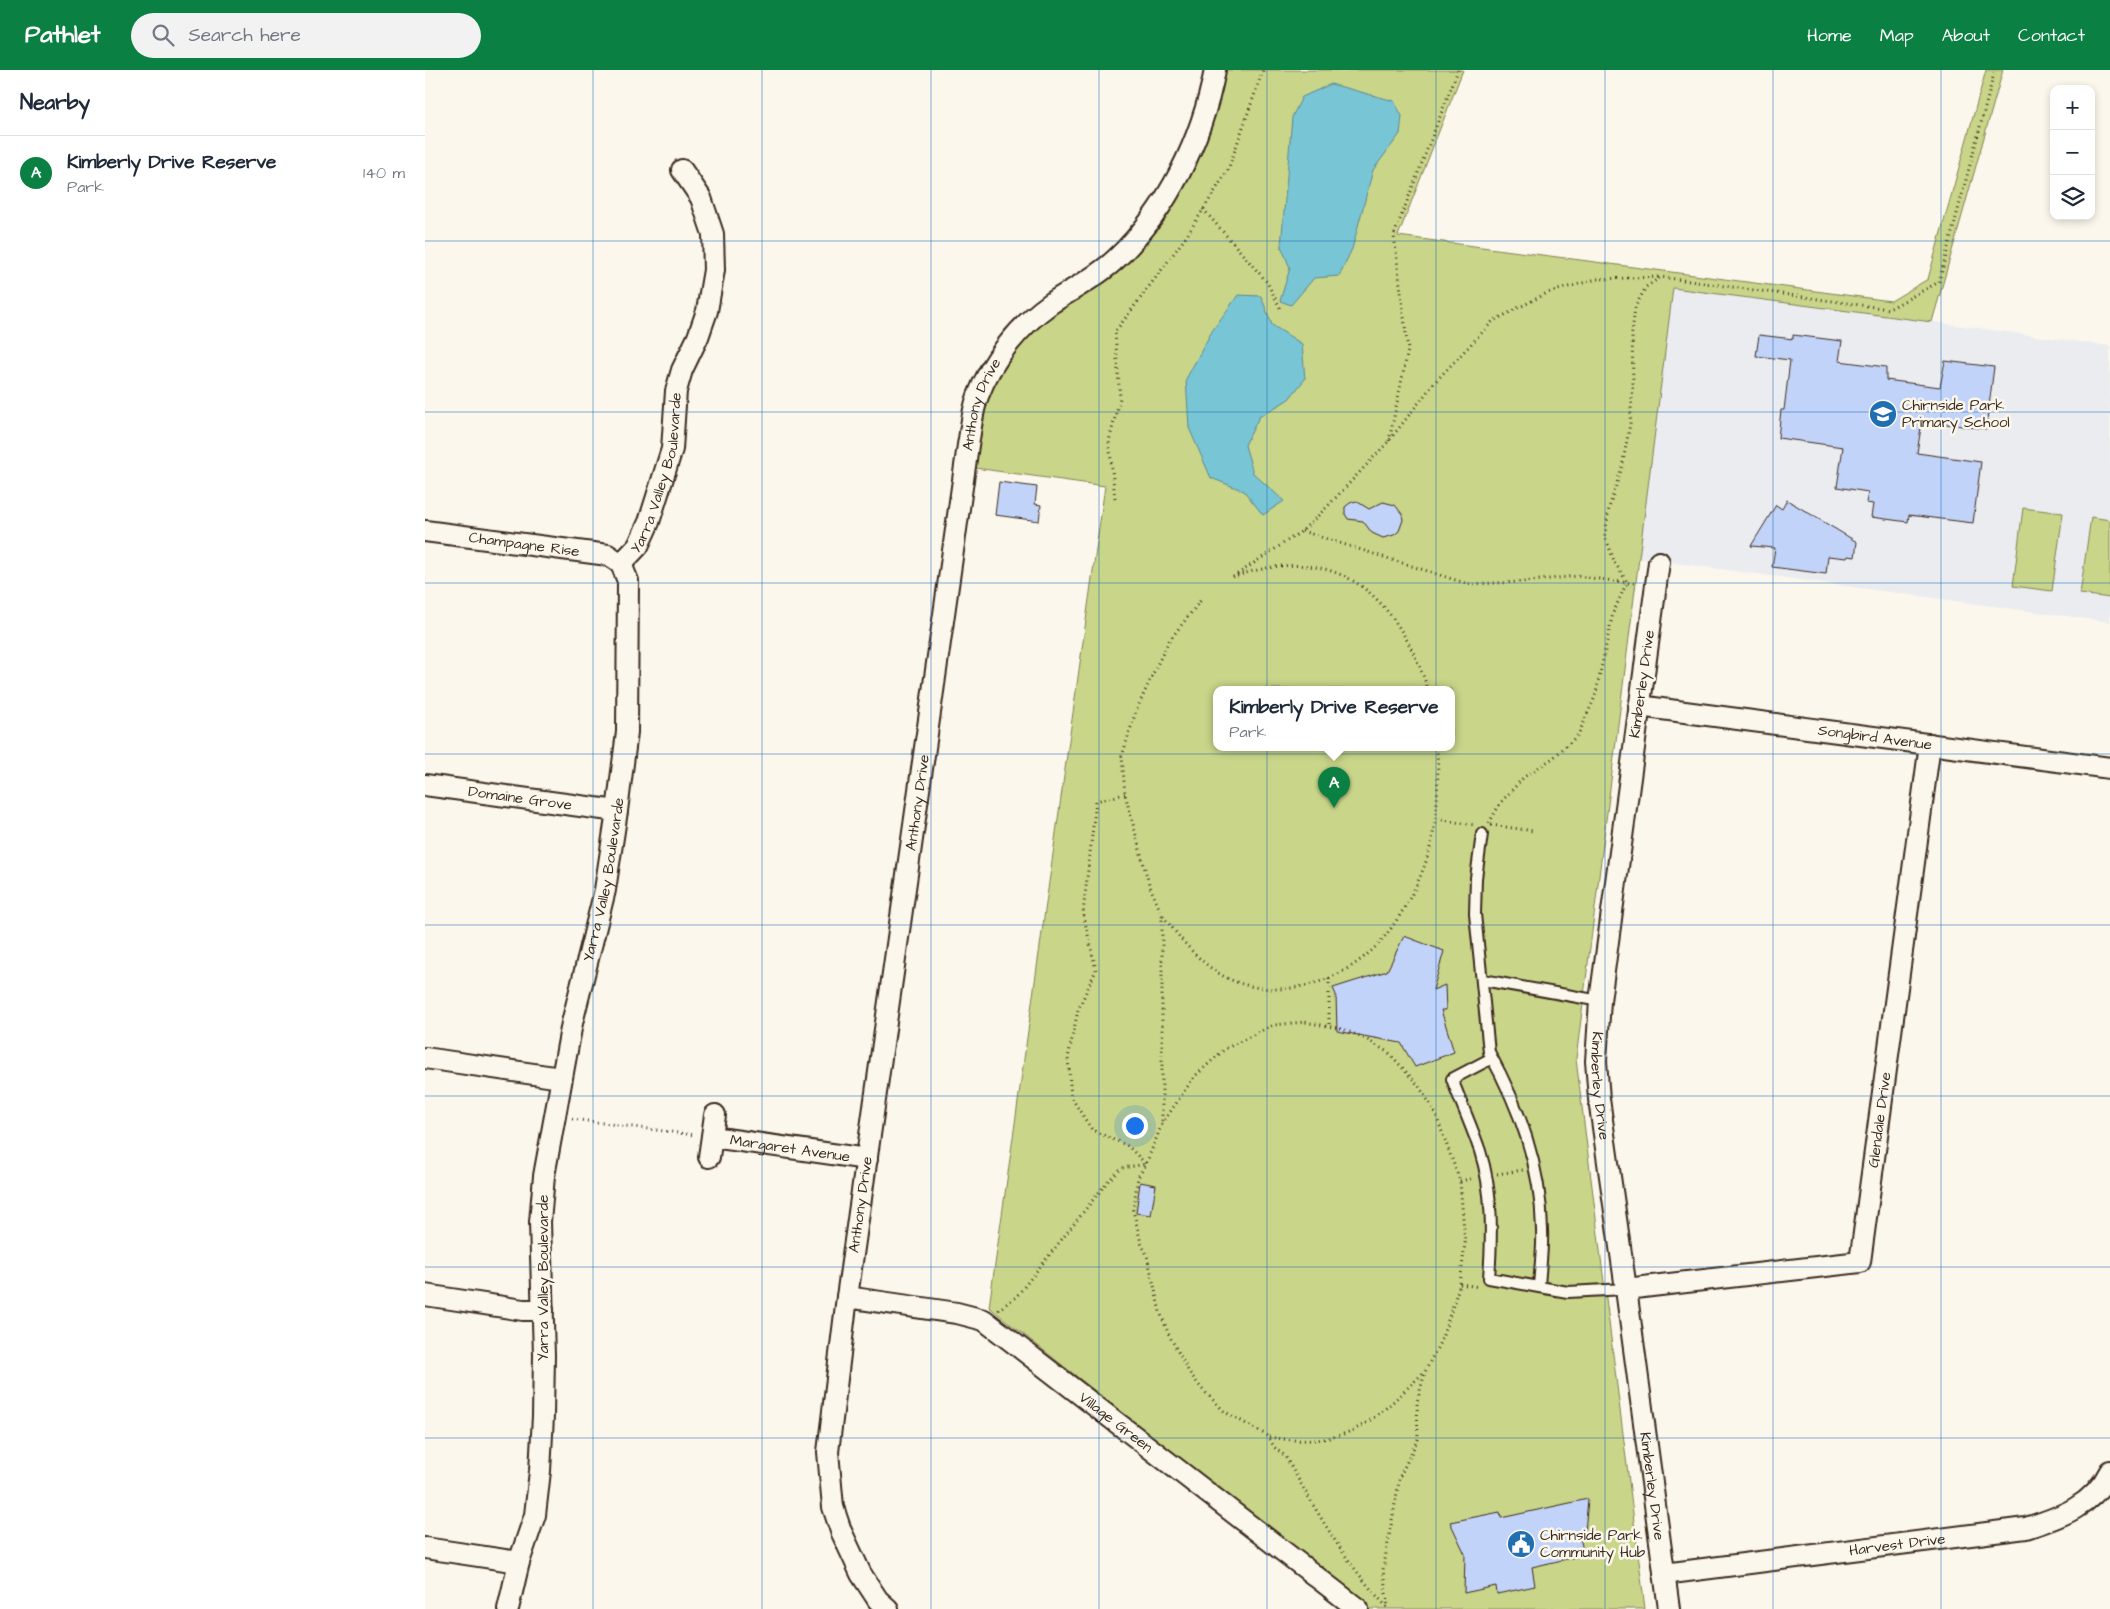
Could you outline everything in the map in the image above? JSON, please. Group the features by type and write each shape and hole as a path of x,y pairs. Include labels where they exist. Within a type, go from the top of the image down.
{"street":[{"name":"Anthony Drive","path":"879,1606 849,1551 833,1507 829,1483 830,1426 968,445 977,397 997,360 1021,330 1049,305 1085,283 1115,260 1142,230 1166,198 1186,160 1202,120 1215,70"},
{"name":"Yarra Valley Boulevarde","path":"508,1609 519,1562 535,1515 540,1471 544,1364 540,1222 544,1176 561,1078 601,907 617,811 627,732 628,581 621,564 638,546 672,449 676,392 682,370 698,337 707,312 714,270 713,234 701,198 682,170"},
{"name":"Champagne Rise","path":"425,530 608,555 621,564"},
{"name":"Kimberley Drive","path":"1659,562 1600,1001 1596,1061 1599,1099 1627,1289 1669,1609"},
{"name":"Songbird Avenue","path":"1639,706 2110,768"},
{"name":"Glendale Drive","path":"1627,1289 1860,1262 1930,744"},
{"name":"Domaine Grove","path":"425,785 617,811"},
{"path":"425,1058 561,1078"},
{"name":"Margaret Avenue","path":"709,1157 715,1114"},
{"name":"Margaret Avenue","path":"713,1138 867,1159"},
{"path":"425,1295 523,1310 543,1310"},
{"name":"Village Green","path":"847,1297 957,1313 984,1320 1358,1609"},
{"name":"Harvest Drive","path":"1664,1574 2026,1528 2060,1518 2088,1502 2110,1471"},
{"path":"425,1548 519,1562"}],"lane":[{"path":"1484,828 1476,878 1475,914 1489,1052 1523,1125 1535,1168 1542,1230 1539,1287"},
{"path":"1483,980 1600,1001"},
{"path":"1492,1058 1452,1080 1480,1152 1491,1209 1492,1239 1489,1278 1568,1292 1627,1289"}],"path":[{"path":"1115,498 1109,441 1120,398 1115,332 1186,237 1228,170 1263,70"},
{"path":"1388,442 1408,350 1394,235 1458,70"},
{"path":"1427,686 1421,667 1400,626 1381,604 1354,582 1329,569 1288,564 1269,566 1233,577 1287,538 1302,531 1388,442 1435,382 1493,321 1547,293 1597,279 1661,277 1889,308 1939,282 1995,70"},
{"path":"1203,209 1267,282 1281,310"},
{"path":"1627,582 1614,561 1605,535 1609,508 1622,467 1630,424 1633,382 1631,333 1635,307 1646,287 1661,277"},
{"path":"1302,531 1468,584 1522,582 1577,576 1627,582 1655,588"},
{"path":"1484,828 1501,802 1524,777 1560,753 1578,735 1595,698 1613,613 1627,582"},
{"path":"1201,600 1169,641 1136,711 1122,756 1125,794 1149,884 1162,915 1192,951 1225,977 1252,986 1280,989 1299,988 1329,978 1370,952 1396,920 1421,876 1437,819 1437,751"},
{"path":"1125,794 1096,801 1083,913 1096,970 1078,1010 1068,1058 1071,1097 1091,1130 1128,1146 1146,1164"},
{"path":"1437,819 1484,828 1534,832"},
{"path":"1161,1124 1162,915"},
{"path":"1329,978 1329,1026"},
{"path":"1389,1609 1383,1570 1400,1476 1418,1439 1417,1402 1425,1372 1442,1338 1459,1284 1465,1243 1459,1181 1433,1110 1418,1085 1389,1053 1366,1039 1343,1029 1305,1022 1273,1025 1225,1049 1194,1077 1161,1124 1146,1164 1138,1177 1133,1210 1141,1243 1147,1255 1160,1312 1169,1335 1189,1372 1202,1389 1225,1412 1268,1436 1294,1441 1340,1436 1363,1426 1396,1401 1425,1372"},
{"path":"554,1117 713,1138"},
{"path":"984,1320 1016,1297 1108,1181 1122,1168 1146,1164"},
{"path":"1268,1436 1274,1447 1285,1456 1342,1553 1367,1587 1389,1609"}],"shaded area":[{"name":"Chirnside Park Primary School","path":"1673,287 2110,346 2110,622 1639,558"}],"green space":[{"path":"1225,70 1463,70 1398,236 1891,301 1928,279 1986,70 2003,70 1932,322 1673,288 1576,1059 1645,1609 1370,1609 989,1307 1105,486 975,468 987,403 1005,362 1038,326 1120,266 1218,101"},
{"path":"2023,508 2063,513 2052,591 2013,586"},
{"path":"2091,517 2110,520 2110,598 2080,594"}],"water":[{"path":"1331,84 1394,101 1402,116 1400,134 1373,170 1352,249 1339,276 1314,278 1291,305 1280,301 1290,268 1281,246 1292,117 1302,97"},
{"path":"1238,295 1261,296 1272,325 1302,344 1305,379 1289,399 1259,417 1245,445 1253,473 1284,501 1263,515 1244,491 1211,478 1189,428 1186,379 1212,331"}],"building":[{"path":"1759,335 1793,339 1793,335 1842,341 1839,361 1886,367 1886,380 1940,387 1945,361 1994,367 1986,429 1922,421 1917,453 1981,462 1973,523 1909,515 1908,522 1871,517 1873,504 1866,503 1868,492 1837,487 1843,447 1778,438 1781,410 1784,410 1790,360 1756,356"},
{"path":"999,482 1037,487 1035,504 1041,505 1039,521 995,515"},
{"path":"1787,500 1857,542 1855,557 1828,556 1826,574 1772,567 1775,548 1751,546 1776,505 1782,509"},
{"path":"1356,501 1369,509 1383,502 1395,505 1402,514 1403,520 1399,531 1394,535 1383,538 1372,533 1363,521 1348,519 1345,514 1345,507"},
{"path":"1404,936 1444,951 1433,990 1445,985 1446,1010 1441,1010 1454,1052 1415,1067 1401,1043 1337,1031 1336,995 1333,988 1387,971"},
{"path":"1140,1182 1156,1185 1151,1215 1136,1213"},
{"name":"Chirnside Park Community Hub","path":"1588,1499 1585,1532 1579,1533 1584,1555 1532,1567 1535,1586 1497,1594 1496,1586 1464,1593 1465,1554 1450,1522 1500,1512 1501,1518"}],"place":[{"name":"Chirnside Park Primary School","path":"1883,414"},
{"name":"Kimberly Drive Reserve","path":"1334,808"},
{"name":"Chirnside Park Community Hub","path":"1521,1544"}]}
